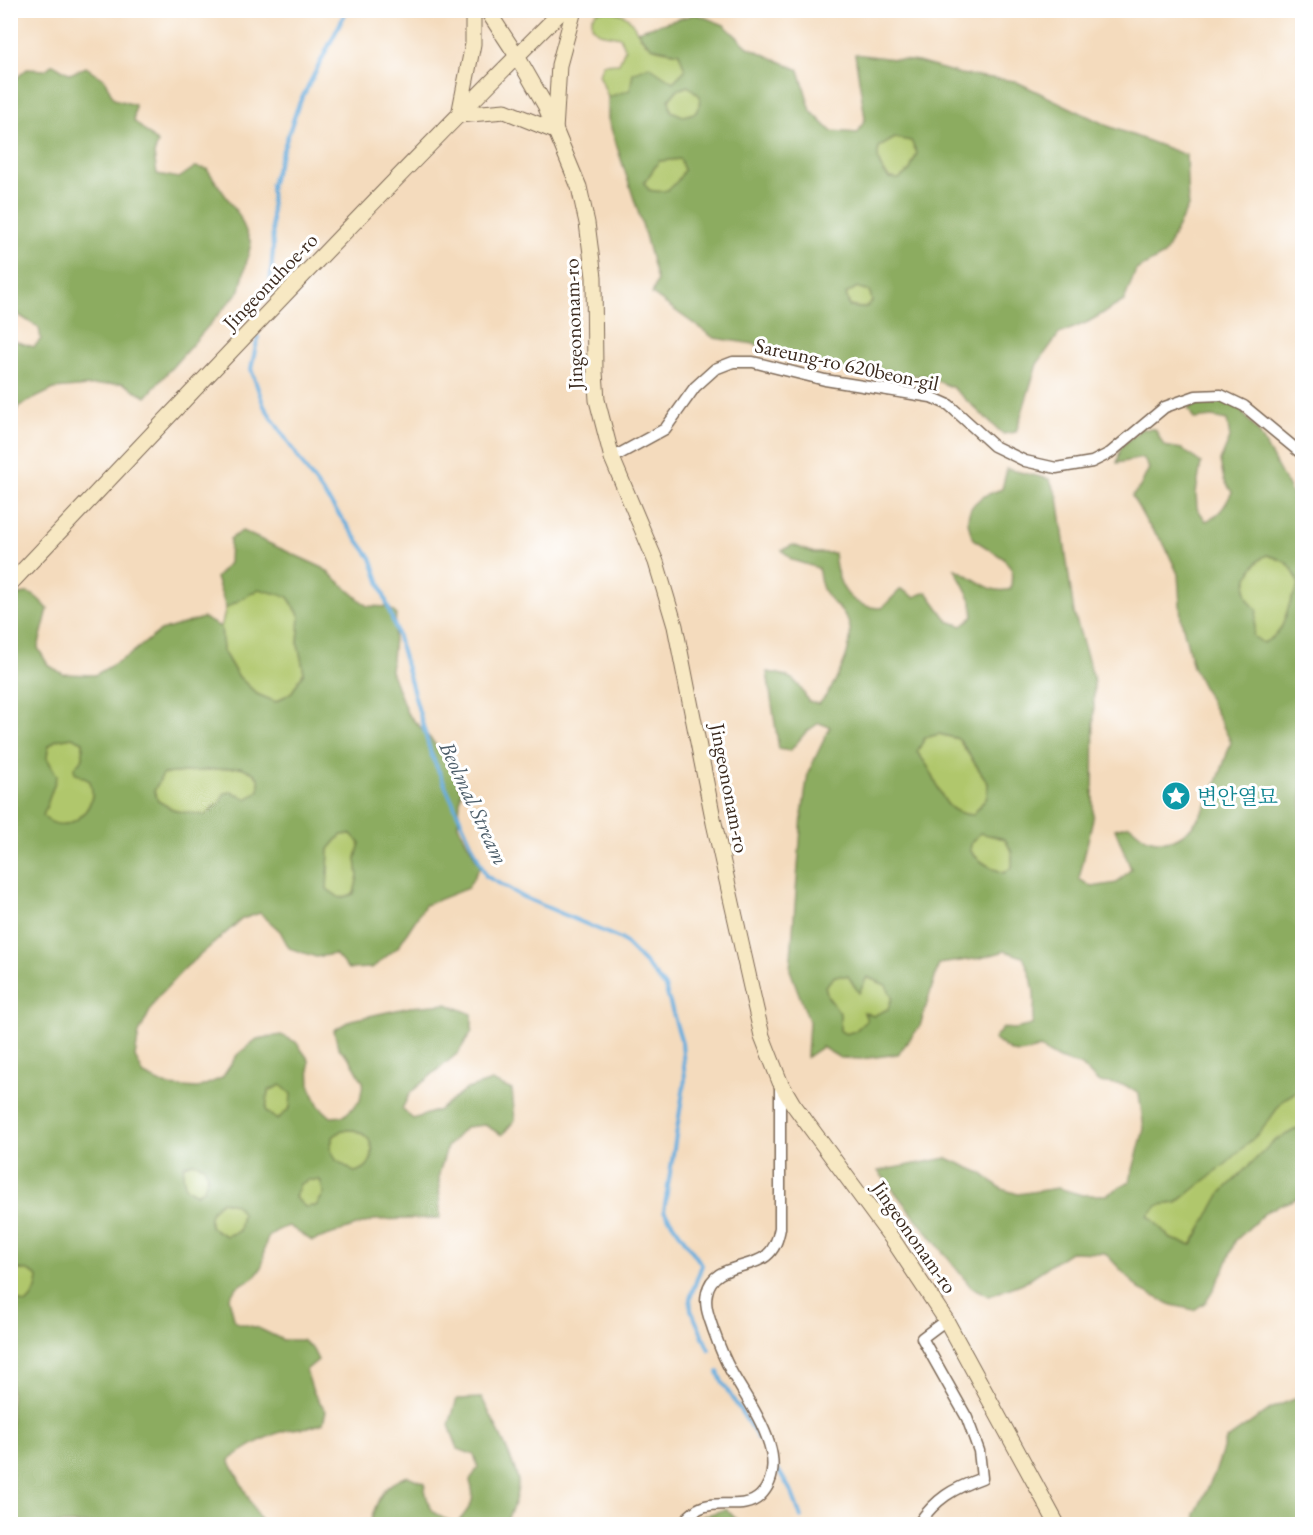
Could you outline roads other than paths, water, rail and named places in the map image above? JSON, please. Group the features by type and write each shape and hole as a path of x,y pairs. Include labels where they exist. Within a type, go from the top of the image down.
{"main road":[{"path":"472,10 473,44 459,115 504,111 555,131 559,64 574,10"},
{"name":"Jingeononam-ro","path":"487,10 545,105 579,187 587,223 594,277 597,400 612,458 645,532 669,605 682,655 714,823 762,1036 780,1082 808,1126 894,1240 946,1320 1057,1524"},
{"name":"Jingeonuhoe-ro","path":"10,584 248,333 564,10"}],"street":[{"name":"Sareung-ro 620beon-gil","path":"612,458 664,429 695,387 715,369 733,362 753,362 825,380 931,397 949,405 994,446 1024,461 1056,468 1092,462 1101,458 1165,407 1196,396 1221,395 1244,406 1302,454"},
{"path":"681,1524 699,1509 709,1505 750,1503 766,1488 770,1479 772,1463 766,1433 721,1351 707,1312 706,1299 707,1290 714,1279 734,1267 756,1262 765,1257 778,1241 781,1209 780,1082"},
{"path":"918,1524 940,1498 956,1487 981,1478 979,1451 967,1418 922,1338 946,1320"}],"waterway":[{"name":"Beolmal Stream","path":"270,285 273,250 271,185 298,106 347,10"},
{"name":"Beolmal Stream","path":"258,337 251,369 264,406 307,471 371,558 396,630 431,754 486,876 523,897 621,939 665,987 682,1043 685,1079 664,1211 702,1265 690,1298 691,1310 709,1350"},
{"name":"Beolmal Stream","path":"718,1372 760,1441"},
{"name":"Beolmal Stream","path":"776,1466 792,1493 801,1517"}],"place":[{"name":"변안열묘","path":"1176,796"}]}
